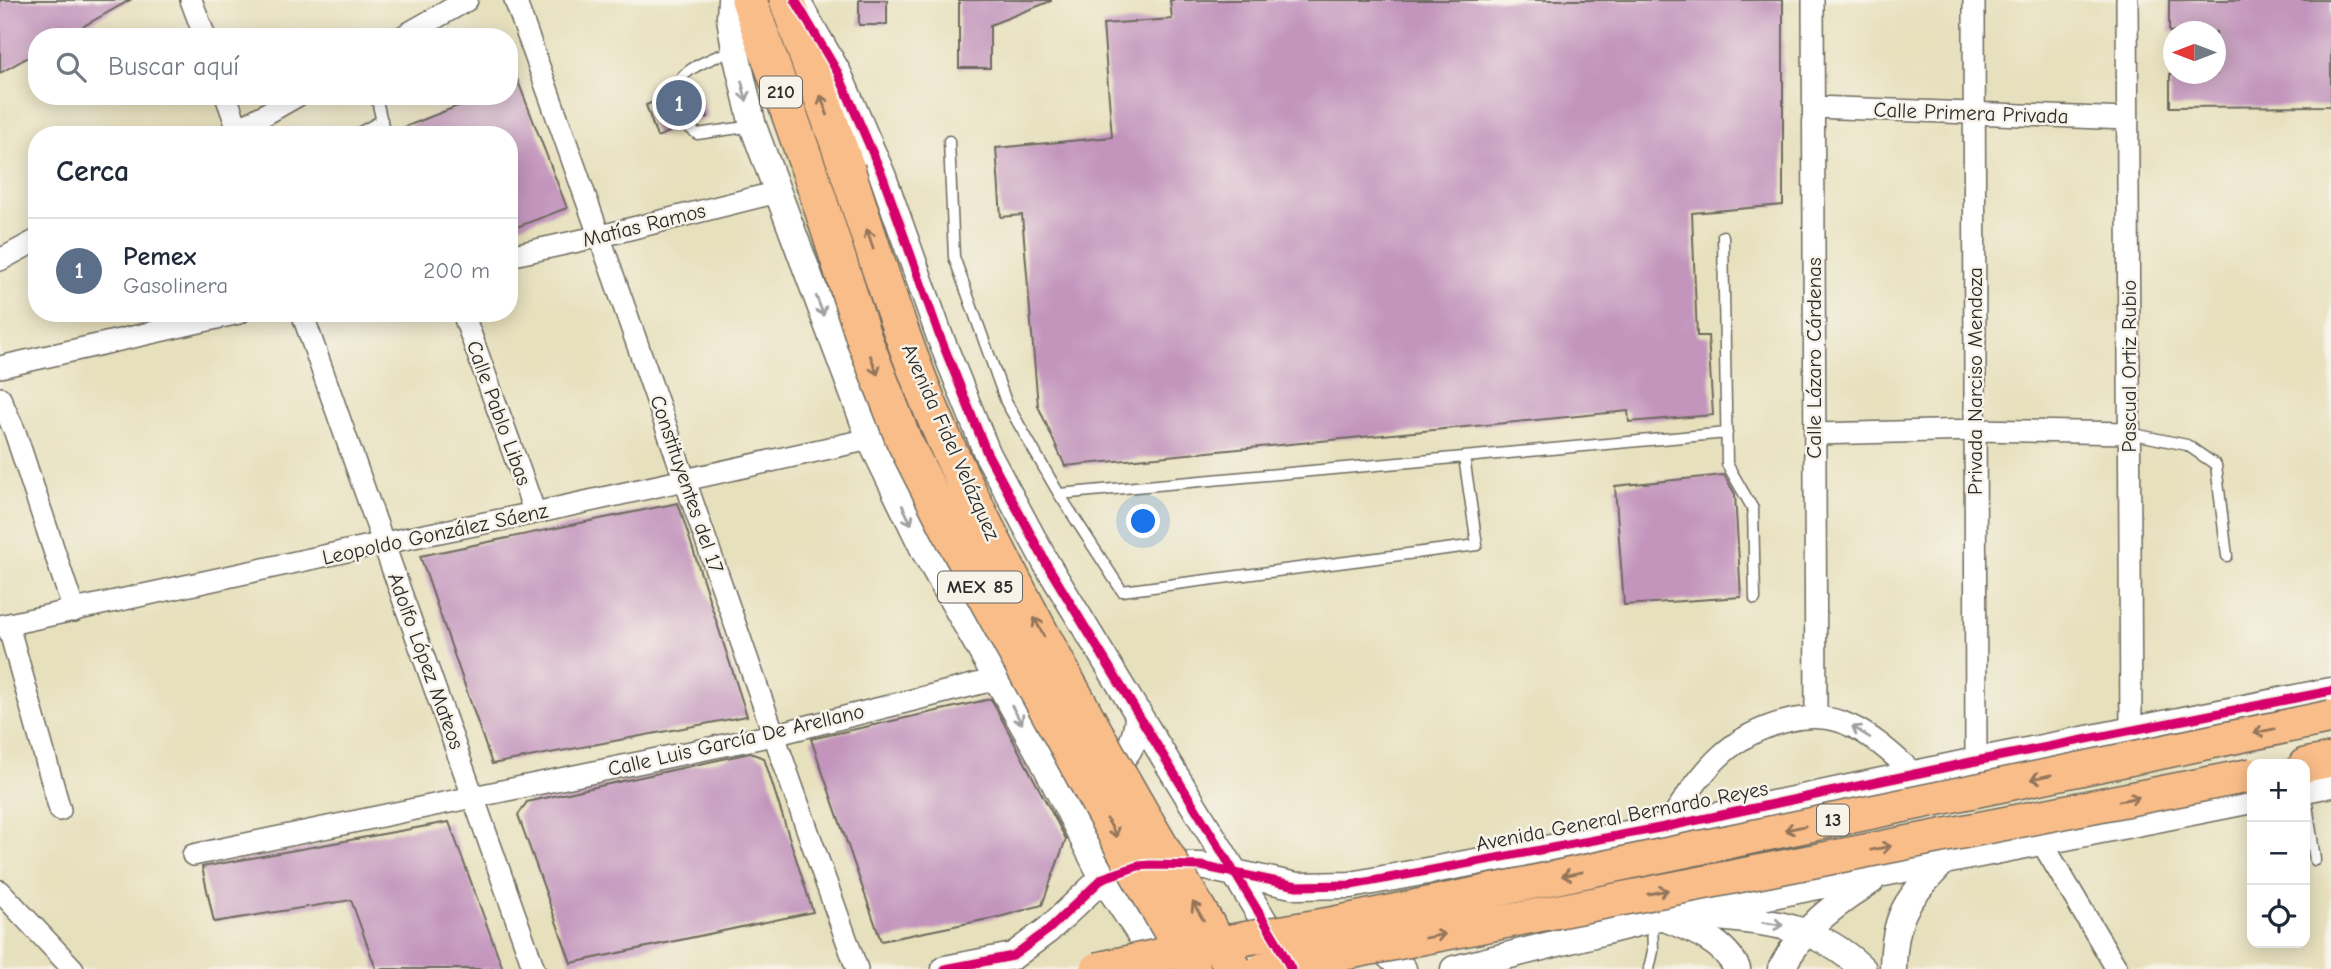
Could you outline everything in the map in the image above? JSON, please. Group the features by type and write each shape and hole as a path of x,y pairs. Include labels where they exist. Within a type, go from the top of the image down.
{"highway":[{"name":"Avenida Fidel Velázquez","path":"748,0 814,184 864,338 904,441 966,564 1193,969"},
{"name":"Avenida Fidel Velázquez","path":"787,0 897,320 954,461 1070,686 1234,969"}],"main road":[{"name":"13","path":"1097,969 1202,946 1336,923 2331,717"},
{"path":"2310,764 2331,760"},
{"name":"13","path":"1264,969 2247,776"}],"street":[{"path":"191,0 202,28"},
{"path":"418,28 467,0"},
{"name":"Constituyentes del 17","path":"515,0 601,236 773,735 857,969"},
{"path":"732,0 730,18 735,49 753,126 870,439 925,552 1042,758 1103,878 1163,969"},
{"path":"795,0 838,73 874,157 940,337 987,453 1046,563 1291,969"},
{"name":"Calle Lázaro Cárdenas","path":"1813,0 1816,717"},
{"name":"Privada Narciso Mendoza","path":"1974,0 1976,761"},
{"name":"Pascual Ortiz Rubio","path":"2127,0 2131,732"},
{"path":"228,105 234,126"},
{"path":"248,126 282,105"},
{"name":"Calle Primera Privada","path":"1814,107 2127,118"},
{"name":"Matías Ramos","path":"518,254 778,191"},
{"path":"0,260 28,245"},
{"path":"0,367 199,322"},
{"name":"Adolfo López Mateos","path":"305,322 534,969"},
{"name":"Calle Pablo Libas","path":"466,322 535,513"},
{"path":"0,398 15,432 74,611"},
{"path":"1815,434 1975,430 2129,433"},
{"name":"Leopoldo González Sáenz","path":"4,625 870,439"},
{"path":"4,625 60,810"},
{"name":"Calle Luis García De Arellano","path":"193,855 773,735 997,679"},
{"name":"Avenida General Bernardo Reyes","path":"945,969 1013,956 1048,930 1103,878 1151,864 1200,866 1297,886 1351,885 1665,827 1976,761 2331,691"},
{"path":"1042,758 1066,773 1080,776 1107,770 1118,763 1135,740 1138,713"},
{"path":"1665,827 1704,773 1724,751 1767,726 1816,717 1849,724 1915,774"},
{"path":"2310,788 2331,784"},
{"path":"1454,969 1665,917 2247,801"},
{"path":"2041,841 2116,969"},
{"path":"1893,969 1894,944 1904,906 1946,859"},
{"path":"1781,969 1806,931 1836,905 1883,874"},
{"path":"1400,876 1385,888 1378,903 1376,920 1378,937 1385,952 1403,969"},
{"path":"0,891 73,969"},
{"path":"1665,917 1760,922 1806,931 1834,945 1863,969"},
{"path":"1665,917 1715,943 1732,958 1737,969"},
{"path":"1013,956 1028,962 1036,969"}],"lane":[{"path":"675,93 677,82 685,73 735,49"},
{"path":"378,105 383,126"},
{"path":"371,126 382,120"},
{"path":"687,125 697,134 753,126"},
{"path":"949,141 957,268 1006,402 1059,494 1122,592 1477,545 1464,457"},
{"path":"1723,236 1727,464 1753,509 1755,599"},
{"path":"1059,494 1727,433"},
{"path":"2129,433 2187,445 2216,465 2227,556"},
{"path":"2308,822 2315,860"},
{"path":"1649,969 1665,917"}],"building":[{"path":"0,0 130,0 80,28 28,28 28,57 0,73"},
{"path":"859,0 887,0 887,25 859,25"},
{"path":"959,0 1051,1 990,25 990,68 959,68"},
{"path":"1170,0 1783,0 1783,205 1692,213 1697,336 1708,336 1713,415 1629,422 1628,411 1065,466 1038,406 1022,215 1001,217 996,148 1112,137 1103,24 1172,19"},
{"path":"2169,0 2331,0 2331,106 2170,107 2170,84 2226,84 2226,21 2169,21"},
{"path":"518,81 567,208 518,227 518,126 407,126 460,105 518,105"},
{"path":"695,85 708,117 695,122 688,117 683,118 678,123 679,128 657,137 646,105 668,96 672,100 678,100 684,89"},
{"path":"1724,475 1735,494 1741,597 1624,605 1615,486"},
{"path":"678,503 747,716 492,764 420,556"},
{"path":"991,699 1066,839 1042,905 1003,916 881,941 811,739"},
{"path":"750,753 764,758 813,912 571,963 518,815 527,802"},
{"path":"449,822 503,969 376,969 351,900 214,922 202,867"}],"cycle path":[{"path":"795,0 838,73 883,177 940,337 987,453 1046,563 1291,969"},
{"path":"945,969 1013,956 1048,930 1103,878 1138,866 1201,866 1297,886 1351,885 1665,827 1976,761 2331,691"}],"place":[{"name":"Pemex","path":"679,103"}]}
